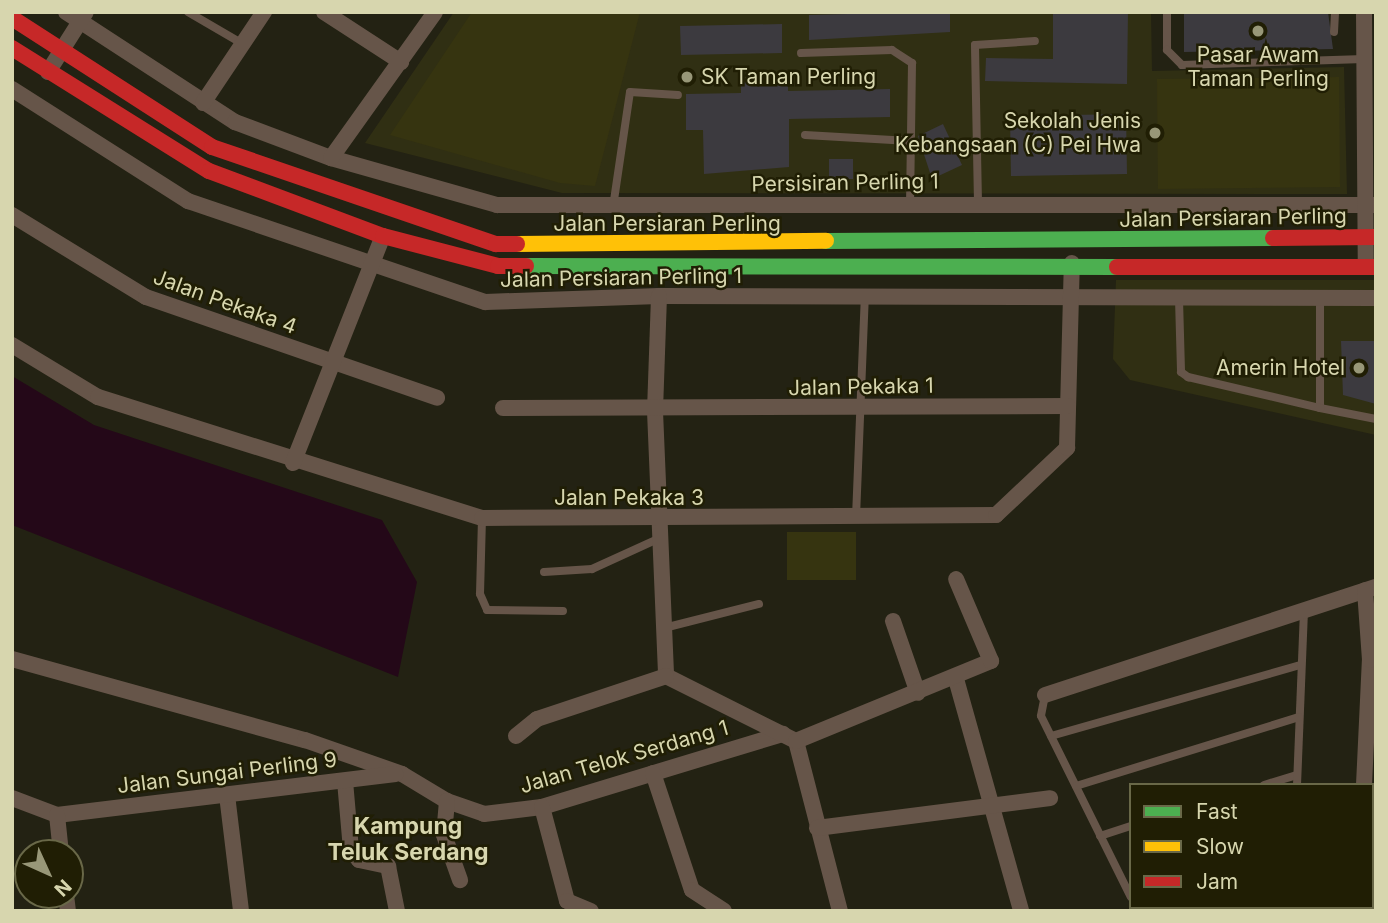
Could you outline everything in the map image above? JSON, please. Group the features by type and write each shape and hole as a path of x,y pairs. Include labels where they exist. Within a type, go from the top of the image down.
{"main road":[{"name":"Jalan Persiaran Perling","path":"12,18 212,147 496,244 1371,237"},
{"name":"Jalan Persiaran Perling","path":"12,48 209,171 383,236 524,267 1072,263 1371,267"}],"street":[{"path":"66,12 83,17 203,103 236,122 331,158 435,12"},
{"path":"203,103 264,12"},
{"path":"324,12 342,17 401,62"},
{"path":"1364,12 1371,128 1371,267"},
{"path":"48,72 83,17"},
{"name":"Jalan Persiaran Perling 1","path":"12,89 188,201 485,302 659,296 865,295 1071,299"},
{"name":"Persisiran Perling 1","path":"331,158 497,205 613,207 910,202 1371,205"},
{"name":"Jalan Pekaka 4","path":"12,215 146,297 438,398"},
{"path":"293,463 335,364 370,264 383,236"},
{"name":"Jalan Pekaka 3","path":"12,345 99,397 293,463 482,518 659,520 996,515 1067,448 1072,263"},
{"path":"659,296 655,411 666,676"},
{"path":"1071,299 1376,298"},
{"name":"Jalan Pekaka 1","path":"503,408 655,411 1068,406"},
{"name":"Jalan Telok Serdang 1","path":"12,659 402,774 447,802 484,814 542,807 653,773 790,737 918,694 985,666 993,655 956,579"},
{"path":"1045,695 1370,588 1370,660 1364,783"},
{"path":"894,621 918,694"},
{"path":"516,736 537,719 666,676 790,737 840,911"},
{"path":"956,678 984,788 997,808 1021,911"},
{"path":"653,773 692,890 724,911"},
{"name":"Jalan Sungai Perling 9","path":"57,815 402,774"},
{"path":"345,780 351,850 359,860 388,866 397,911"},
{"path":"227,794 242,911"},
{"path":"12,798 57,815 60,839"},
{"path":"817,828 997,808 1050,798"},
{"path":"447,802 444,835 460,880"},
{"path":"542,807 567,901 591,911"}],"lane":[{"path":"188,12 243,44"},
{"path":"1167,12 1167,50 1182,65 1365,59"},
{"path":"1334,32 1335,12"},
{"path":"978,203 975,45 1035,41"},
{"path":"801,52 892,50 912,63 910,202"},
{"path":"613,207 630,92 678,95"},
{"path":"805,135 909,141"},
{"path":"856,517 865,295"},
{"path":"1320,298 1320,408"},
{"path":"1179,299 1181,372 1188,377 1376,419"},
{"path":"482,518 480,594 486,610 563,611"},
{"path":"544,572 592,569 660,538"},
{"path":"664,628 759,604"},
{"path":"1297,783 1304,610"},
{"path":"1051,736 1301,665"},
{"path":"1045,695 1038,708 1129,893"},
{"path":"1076,786 1299,718"},
{"path":"1271,783 1297,775"},
{"path":"1100,836 1129,827"}],"shaded area":[{"name":"SK Taman Perling","path":"454,12 1151,12 1152,71 1344,67 1347,194 562,193 365,143"},
{"path":"472,12 640,12 595,186 560,183 390,135"},
{"path":"1339,77 1340,187 1158,189 1157,79"},
{"path":"1116,280 1376,280 1376,435 1130,380 1113,359"},
{"path":"12,376 94,425 382,520 417,582 398,677 12,525"},
{"path":"787,532 856,532 856,580 787,580"}],"building":[{"path":"950,12 950,32 809,40 809,15"},
{"path":"1053,12 1128,12 1127,84 985,81 986,58 1053,59"},
{"name":"Pasar Awam Taman Perling","path":"1184,12 1328,12 1333,49 1184,52"},
{"path":"782,24 782,53 681,55 680,26"},
{"path":"788,81 788,91 890,89 890,117 789,119 789,167 704,174 703,130 686,130 686,94 741,93 741,82"},
{"path":"1126,114 1127,174 1011,176 1010,116"},
{"path":"943,124 962,165 932,179 918,136"},
{"path":"829,159 853,159 853,179 829,179"},
{"name":"Amerin Hotel","path":"1341,341 1376,341 1376,404 1343,395"}],"traffic: fast":[{"path":"826,241 1273,238"},
{"path":"526,266 1117,267"}],"traffic: slow":[{"path":"517,244 826,241"}],"traffic: jam":[{"path":"12,18 212,147 496,244 517,244"},
{"path":"12,48 209,171 383,236 498,266 526,266"},
{"path":"1273,238 1376,237"},
{"path":"1117,267 1376,267"}],"place":[{"name":"Pasar Awam Taman Perling","path":"1258,31"},
{"name":"SK Taman Perling","path":"687,77"},
{"name":"Sekolah Jenis Kebangsaan (C) Pei Hwa","path":"1155,133"},
{"name":"Amerin Hotel","path":"1359,368"}],"district":[{"name":"Kampung Teluk Serdang","path":"408,839"}]}
